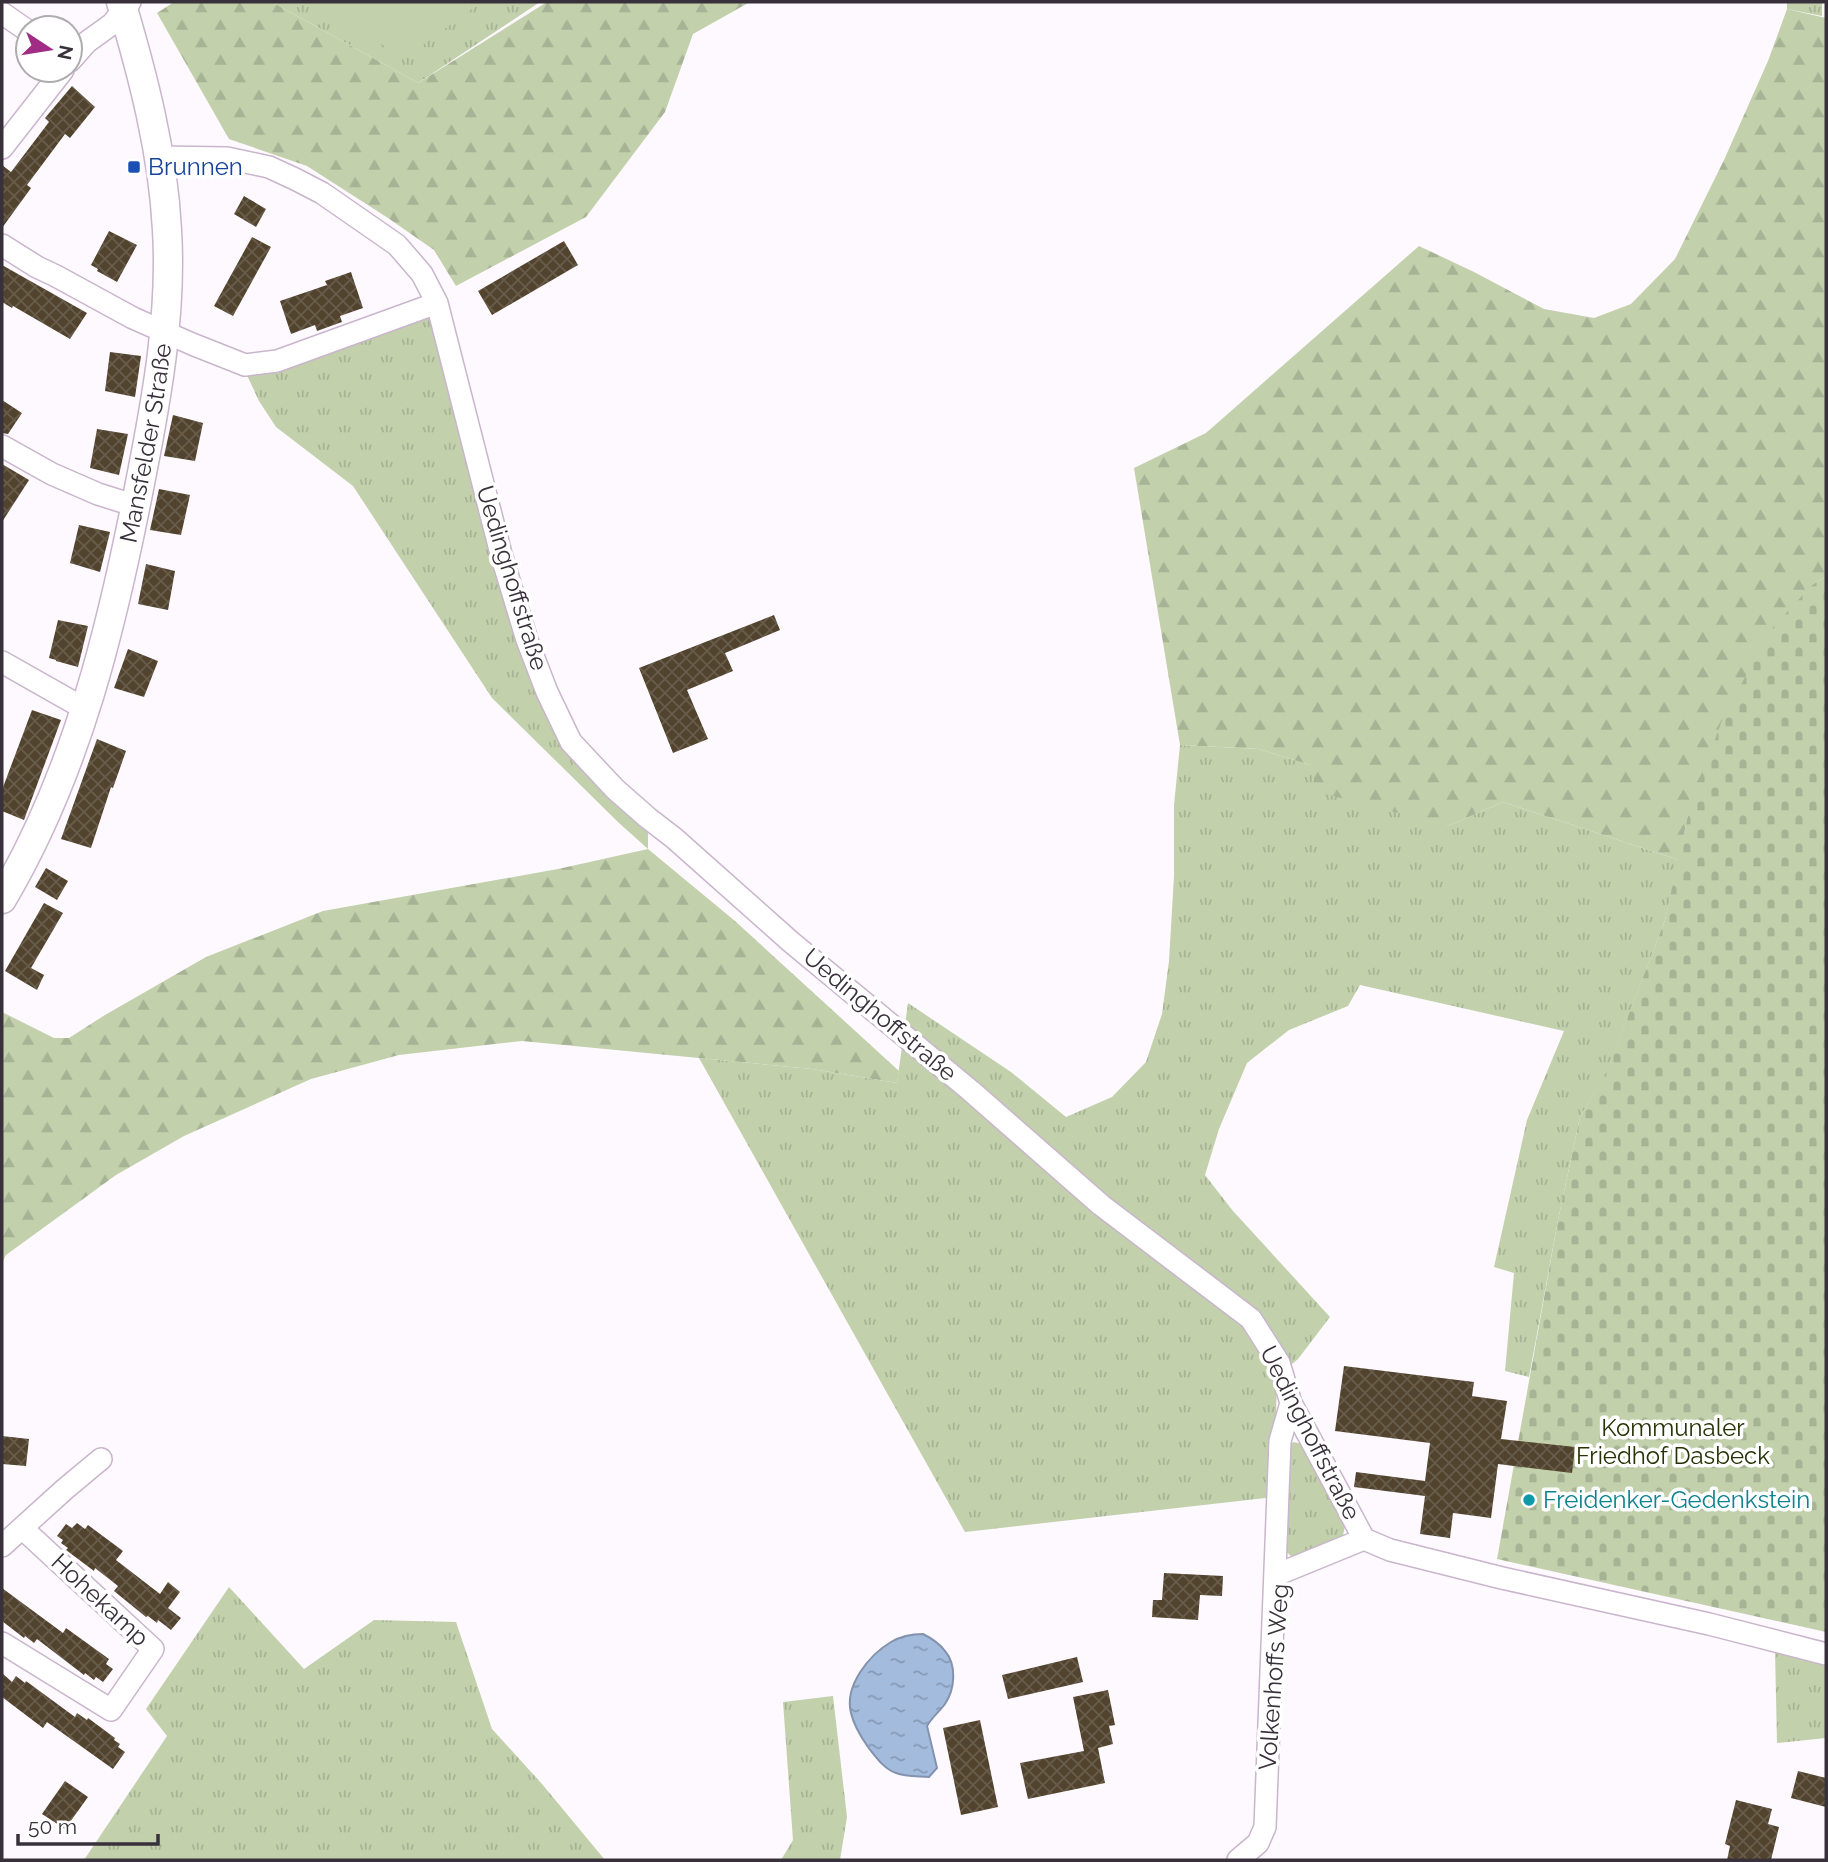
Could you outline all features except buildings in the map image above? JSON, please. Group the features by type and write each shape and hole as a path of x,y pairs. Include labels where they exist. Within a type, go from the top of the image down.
{"street":[{"path":"84,45 112,24 125,5"},
{"name":"Mansfelder Straße","path":"2,899 38,832 56,791 85,709 121,576 154,410 167,290 167,229 159,157 125,5"},
{"path":"2,148 52,84"},
{"name":"Uedinghoffstraße","path":"159,157 227,158 269,167 322,193 397,245 422,274 437,303 501,554 527,640 571,742 615,789 791,942 971,1091 1101,1205 1251,1319 1279,1363 1291,1403 1364,1539 1390,1550 1502,1578 1709,1624 1826,1654"},
{"path":"2,245 37,267 133,318 245,365 277,361 437,303"},
{"path":"2,446 52,474 98,494 136,506"},
{"path":"2,662 85,709"},
{"path":"1276,1575 1280,1441 1291,1403"},
{"path":"2,1546 101,1459"},
{"name":"Hohekamp","path":"2,1643 111,1710 153,1649 22,1528"},
{"name":"Volkenhoffs Weg","path":"1238,1860 1258,1843 1265,1827 1276,1575 1364,1539"}],"green space":[{"path":"174,2 272,2 418,83 547,2 750,2 693,34 665,112 586,217 456,286 434,250 388,218 307,166 229,139 157,13"},
{"path":"272,2 540,2 418,83"},
{"path":"317,2 469,2 473,8 404,59"},
{"path":"1787,2 1822,2 1822,16 1787,9"},
{"path":"1787,9 1826,18 1826,576 1812,585 1688,815 1679,860 1503,802 1448,826 1318,792 1310,765 1259,749 1180,745 1134,468 1206,433 1419,246 1544,309 1594,318 1631,304 1675,259 1724,160 1768,61"},
{"path":"432,317 538,693 559,742 603,793 648,829 648,849 492,698 353,486 276,427 259,401 245,371 270,370"},
{"name":"Kommunaler Friedhof Dasbeck","path":"1826,576 1826,1632 1497,1559 1558,1220 1580,1117 1607,1071 1665,920 1688,815 1721,723 1768,633 1812,585"},
{"path":"1180,745 1259,749 1310,765 1448,826 1503,802 1679,860 1665,920 1607,1072 1580,1117 1529,1377 1505,1371 1514,1273 1494,1267 1527,1120 1564,1031 1360,985 1348,1006 1289,1030 1247,1063 1219,1129 1205,1175 1233,1211 1330,1317 1298,1359 1277,1377 1274,1497 965,1532 699,1058 812,1069 897,1083 908,1003 1011,1072 1066,1117 1112,1097 1146,1062 1162,1014 1169,961 1174,876 1174,805"},
{"path":"648,849 735,921 899,1071 897,1083 812,1069 522,1041 399,1055 311,1079 184,1136 116,1175 6,1255 2,1263 2,1012 54,1038 69,1038 206,957 323,911 558,869"},
{"path":"1293,1442 1303,1444 1345,1526 1341,1545 1306,1558 1292,1557 1283,1549 1286,1451"},
{"path":"229,1587 304,1669 374,1620 456,1622 492,1729 605,1860 84,1860 167,1736 146,1709"},
{"path":"1775,1650 1826,1664 1826,1738 1777,1743"},
{"path":"833,1696 847,1817 840,1860 781,1860 793,1840 783,1702"}],"water":[{"path":"923,1634 945,1651 953,1670 953,1684 948,1698 927,1726 937,1768 929,1777 908,1776 884,1766 858,1731 852,1718 850,1703 851,1692 860,1672 874,1655 899,1638"}],"place":[{"name":"Brunnen","path":"134,167"},
{"name":"Freidenker-Gedenkstein","path":"1529,1500"}]}
